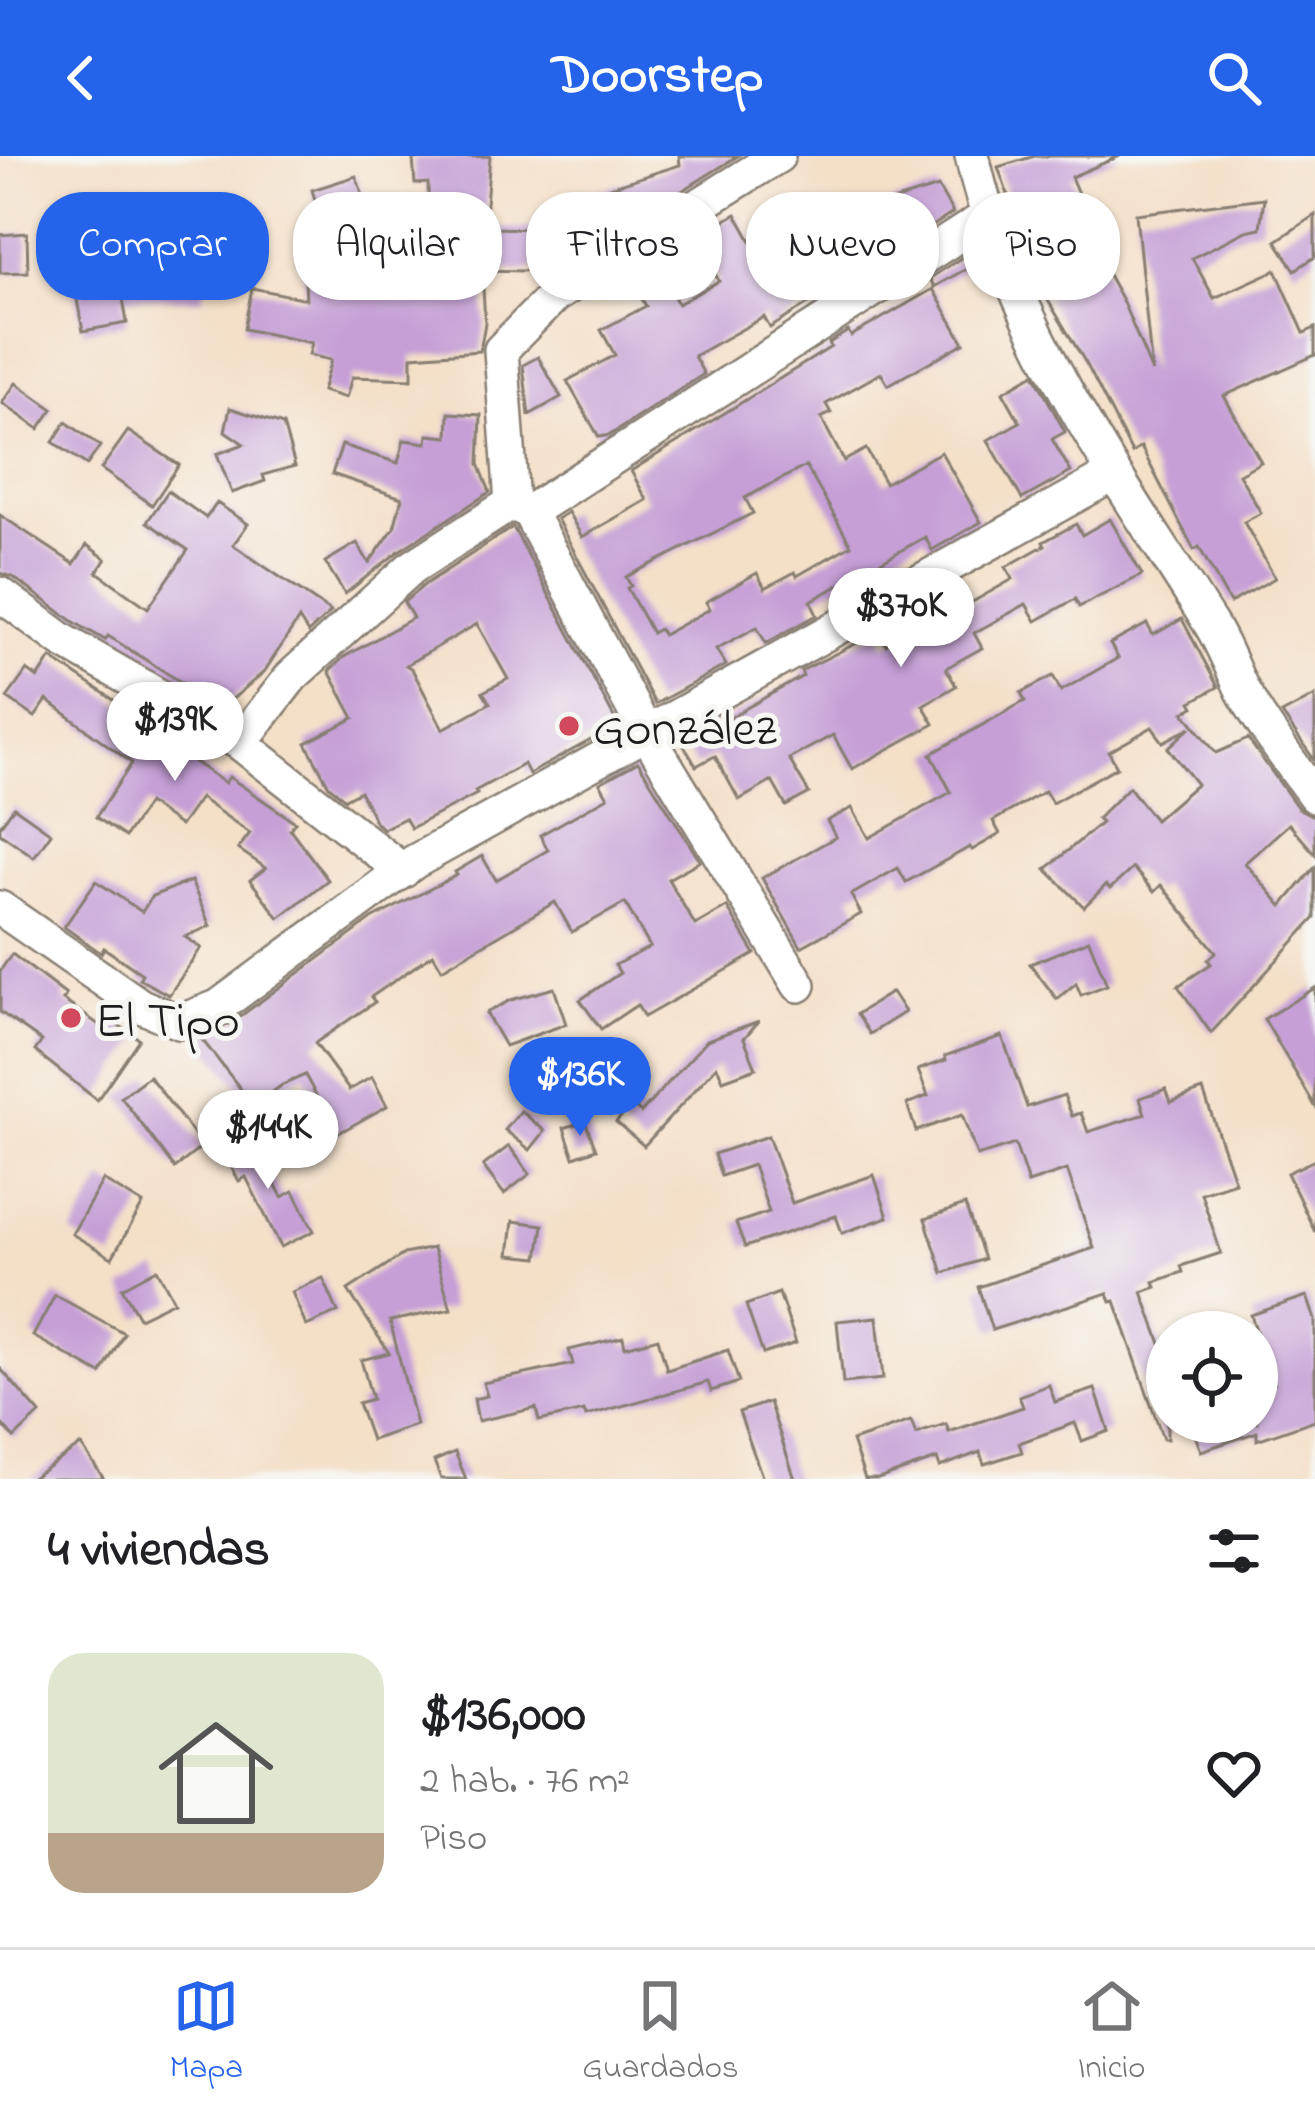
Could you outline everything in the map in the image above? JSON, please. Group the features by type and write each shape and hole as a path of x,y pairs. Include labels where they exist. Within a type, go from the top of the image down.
{"street":[{"path":"778,156 554,296 501,350 520,508 647,734 800,985"},
{"path":"972,156 980,192"},
{"path":"240,743 292,676 412,568 520,508 963,231"},
{"path":"1021,300 1039,343 1114,474 1215,632 1244,691 1315,796"},
{"path":"0,908 141,1006 179,1022 218,1007 403,871 1114,474"},
{"path":"0,594 62,640 240,743 403,871"}],"building":[{"path":"490,156 487,192 428,192 428,183 415,184 413,159"},
{"path":"679,156 738,156 680,192 594,192 680,165"},
{"path":"1035,156 1120,156 1071,177 1077,192 1007,192 998,167"},
{"path":"356,176 362,192 313,192 312,190"},
{"path":"938,187 953,213 939,222 939,192 922,192"},
{"path":"1264,198 1260,228 1192,258 1214,298 1276,270 1304,333 1315,328 1315,355 1224,396 1261,462 1239,474 1261,513 1244,522 1275,578 1230,603 1199,547 1194,550 1141,447 1132,453 1048,300 1120,297 1152,372 1136,214"},
{"path":"736,214 746,232 746,300 815,300 770,328 764,317 694,356 704,374 610,435 599,437 567,381 615,355 601,330 646,306 643,300 676,300 678,304 722,300 722,222"},
{"path":"1315,215 1315,257 1295,270 1276,241"},
{"path":"502,228 526,229 523,271 502,270"},
{"path":"27,233 28,272 0,273 0,235"},
{"path":"963,257 963,271 939,284 939,272"},
{"path":"269,291 293,300 484,300 480,351 412,356 412,379 352,377 346,398 322,391 331,360 309,355 312,343 244,329 250,300 269,300"},
{"path":"939,299 964,343 888,385 881,373 826,404 831,413 821,418 844,461 866,449 885,483 941,452 981,522 932,550 925,537 811,601 817,615 766,643 757,627 716,649 726,665 655,704 557,519 568,512 582,537 647,500 631,471 831,347 829,343 848,331 851,336 914,300","holes":["806,466 851,545 797,576 795,572 765,588 757,573 706,602 710,609 663,635 659,629 652,633 627,588 631,586 626,577 753,513 745,498"]},
{"path":"77,300 123,300 127,323 83,331"},
{"path":"538,357 561,397 529,415 523,365"},
{"path":"1034,374 1065,432 1052,439 1071,472 1022,499 988,440 1020,422 1003,392"},
{"path":"16,383 53,409 39,429 2,403"},
{"path":"230,408 283,425 295,466 263,475 265,481 232,493 217,454 244,444 225,431"},
{"path":"449,413 481,415 479,464 490,492 399,551 345,594 325,562 357,543 369,563 394,528 402,498 332,474 342,445 398,463 404,440 427,443 428,435 448,437"},
{"path":"66,422 100,446 87,465 53,442"},
{"path":"128,431 179,465 152,505 101,469"},
{"path":"168,491 206,518 217,503 248,524 233,545 331,612 308,633 299,619 264,672 222,708 0,573 0,515 74,564 87,545 106,559 97,572 148,608 188,550 147,522"},
{"path":"1110,519 1142,575 1079,607 1075,599 1036,621 1026,604 974,633 982,648 946,668 956,686 923,705 934,724 852,769 833,735 789,759 809,793 786,806 772,781 739,800 715,756 696,766 683,744 803,676 801,671 879,632 886,645 956,601 960,609 1013,579 1006,567 1076,524 1082,535"},
{"path":"513,527 618,725 529,774 524,764 411,828 405,818 383,829 360,791 345,799 329,786 306,743 354,718 329,671 344,657 413,618 404,602","holes":["477,624 508,679 483,692 490,703 443,729 406,665"]},
{"path":"1182,619 1218,687 1191,702 1194,707 1184,712 1216,753 1248,739 1298,808 1315,817 1315,854 1289,824 1245,863 1282,906 1315,867 1315,918 1211,1033 1178,986 1211,964 1208,960 1216,952 1161,885 1154,892 1133,868 1084,907 1046,869 1101,823 1097,819 1129,787 1155,820 1197,784 1168,748 1191,727 1163,742 1152,727 1109,752 1117,767 1052,803 1045,791 993,821 1000,834 972,850 906,882 898,868 851,895 861,914 801,947 762,878 836,837 827,821 852,808 869,838 951,792 931,754 1025,701 1021,693 1053,676 1061,691 1118,658 1110,644 1147,624 1153,635"},
{"path":"51,658 184,747 180,752 225,783 229,777 295,822 290,829 328,880 279,918 250,880 266,868 238,849 250,833 200,798 180,826 148,803 125,837 96,817 132,763 47,700 35,717 7,698 27,670 38,678"},
{"path":"1315,696 1315,761 1282,714"},
{"path":"638,762 700,861 668,879 695,925 727,907 755,954 644,1017 637,1005 601,1029 580,1000 620,973 615,965 650,947 625,903 572,932 555,902 442,969 433,954 315,1043 349,1090 372,1077 387,1106 337,1134 305,1075 254,1106 200,1037 230,1024 372,919 457,875 482,856 496,880 548,850 540,835 608,797 600,783"},
{"path":"14,807 51,833 34,857 0,833"},
{"path":"96,881 142,912 152,896 191,881 210,926 185,937 201,948 169,995 139,979 142,974 104,948 101,953 64,927"},
{"path":"1089,940 1107,985 1081,995 1076,983 1057,999 1030,964"},
{"path":"12,954 102,1027 108,1018 139,1039 97,1100 35,1051 42,1041 0,1012 0,971"},
{"path":"554,988 566,1024 505,1046 486,1013"},
{"path":"1315,988 1315,1106 1264,1019"},
{"path":"892,992 905,1012 870,1034 857,1014"},
{"path":"759,1021 744,1038 756,1068 723,1080 717,1066 644,1146 616,1122 632,1105 641,1113 707,1040"},
{"path":"1002,1036 1027,1107 1064,1095 1072,1116 1081,1113 1088,1132 1145,1114 1140,1098 1166,1089 1171,1102 1203,1090 1235,1182 1201,1193 1221,1253 1181,1266 1183,1272 1154,1282 1156,1287 1142,1292 1149,1311 1146,1390 1115,1301 1111,1302 1108,1293 992,1330 978,1287 1094,1248 1067,1170 1028,1183 1015,1144 977,1156 962,1115 916,1131 907,1104 928,1096 918,1070 946,1060 945,1056"},
{"path":"149,1076 203,1146 175,1168 121,1097"},
{"path":"521,1111 545,1131 530,1150 505,1130"},
{"path":"585,1121 596,1149 574,1157 564,1128"},
{"path":"249,1133 282,1197 294,1191 314,1231 281,1247 246,1177 239,1181 221,1148"},
{"path":"768,1136 792,1203 874,1175 888,1217 842,1233 836,1216 745,1247 736,1223 769,1212 753,1165 721,1176 714,1154"},
{"path":"509,1146 530,1174 504,1194 483,1166"},
{"path":"1315,1160 1315,1232 1287,1173"},
{"path":"103,1180 143,1204 112,1258 72,1234"},
{"path":"965,1205 984,1259 943,1273 925,1219"},
{"path":"513,1221 543,1225 538,1258 509,1255"},
{"path":"433,1248 451,1309 390,1321 416,1425 371,1440 358,1403 372,1399 361,1360 389,1353 348,1290 404,1254"},
{"path":"157,1269 174,1301 139,1318 122,1288"},
{"path":"323,1278 338,1312 306,1326 292,1292"},
{"path":"779,1293 796,1343 763,1354 746,1305"},
{"path":"55,1295 124,1333 101,1374 33,1336"},
{"path":"1307,1296 1315,1320 1315,1420 1278,1433 1278,1311 1263,1311"},
{"path":"877,1317 883,1379 843,1383 837,1321"},
{"path":"623,1337 625,1347 658,1338 667,1370 728,1350 739,1382 711,1391 708,1382 586,1416 584,1411 539,1421 536,1408 478,1421 474,1399 487,1396 483,1383 573,1364 569,1350"},
{"path":"0,1368 40,1414 14,1438 0,1422"},
{"path":"1049,1385 1055,1402 1095,1389 1109,1431 1082,1441 1075,1423 1019,1443 1022,1452 984,1464 980,1452 940,1467 937,1459 865,1479 852,1441 911,1421 916,1434 946,1424 949,1432 1023,1407 1019,1396"},
{"path":"769,1402 795,1479 763,1479 739,1412"},
{"path":"1198,1443 1225,1443 1201,1451"},
{"path":"81,1445 104,1479 30,1479"},
{"path":"455,1452 466,1479 441,1479 434,1461"}],"place":[{"name":"González","path":"569,726"},
{"name":"El Tipo","path":"71,1018"}]}
